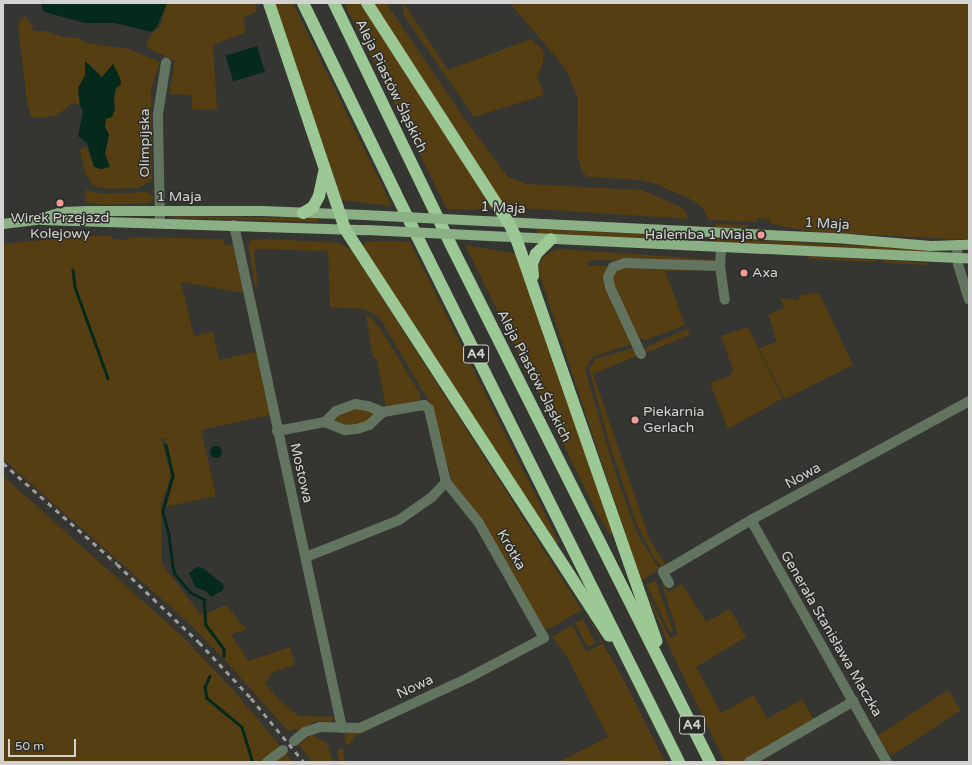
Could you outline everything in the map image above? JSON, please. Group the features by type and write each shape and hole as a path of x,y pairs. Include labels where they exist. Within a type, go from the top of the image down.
{"highway":[{"path":"269,3 338,214 345,229 463,408 650,704"},
{"name":"A4","path":"304,3 395,192 679,762"},
{"name":"Aleja Piastów Śląskich","path":"334,3 439,219 710,762"},
{"path":"367,3 509,223 516,238 533,283 673,689"},
{"path":"303,213 312,207 319,196 324,172"},
{"path":"533,283 532,264 536,254 550,239"}],"main road":[{"name":"1 Maja","path":"3,224 36,220 66,212 159,210 303,213 956,246 969,245"},
{"name":"1 Maja","path":"36,220 345,229 969,259"}],"street":[{"name":"Olimpijska","path":"160,223 158,114 166,63"},
{"name":"Mostowa","path":"234,225 277,431 306,556 342,728"},
{"path":"956,246 957,259 969,298"},
{"path":"721,248 720,266 725,300"},
{"path":"641,354 610,287 608,277 613,267 625,263 720,266"},
{"name":"Nowa","path":"669,583 663,572 751,520 969,401"},
{"path":"306,556 399,520 432,497 446,482 429,409 424,405 383,412 362,404 348,406 336,411 325,422"},
{"path":"277,431 325,422 345,430 357,429 369,425 383,412"},
{"name":"Krótka","path":"446,482 479,524 544,638"},
{"name":"Generała Stanisława Maczka","path":"751,520 887,762"},
{"name":"Nowa","path":"294,741 305,732 320,727 360,728 468,678 544,638"},
{"path":"749,762 854,702"},
{"path":"267,762 282,750"}],"shaded area":[{"path":"41,3 167,3 157,27 152,32 115,23 85,23 43,11"},
{"path":"167,3 255,3 257,11 243,18 246,32 213,45 217,110 192,109 192,95 169,94 175,61 146,47 150,35 160,27"},
{"path":"274,3 293,3 392,206 339,200"},
{"path":"344,3 361,3 493,207 472,210 447,209"},
{"path":"372,3 386,3 462,115 507,176 525,184 642,190 683,208 689,219 504,207"},
{"path":"510,3 969,3 969,240 817,232 786,227 770,223 770,219 757,218 757,222 709,220 702,207 692,200 656,184 641,180 588,177 582,172 577,154 578,97 565,68"},
{"path":"404,4 448,70 531,39 544,51 543,63 537,77 544,95 474,117 403,14"},
{"path":"26,16 34,31 45,31 62,37 78,38 87,43 129,49 160,62 151,88 152,180 139,188 108,189 93,186 85,173 80,150 86,147 93,163 105,154 109,135 105,127 106,119 115,109 114,97 120,78 113,64 102,77 86,62 85,75 78,95 80,105 72,103 56,116 38,118 31,116 27,103 18,25 22,18"},
{"path":"257,46 265,72 233,81 225,56"},
{"path":"85,61 102,77 113,64 120,78 121,84 116,88 114,97 115,109 112,117 106,119 105,127 109,135 105,154 110,167 101,169 94,167 87,143 78,136 83,111 80,105 78,88 85,75"},
{"path":"86,190 103,194 147,192 154,197 150,203 103,205 85,202"},
{"path":"175,216 318,218 319,220 318,222 172,218"},
{"path":"713,224 748,225 748,227 719,229"},
{"path":"537,229 678,237 670,240 537,234"},
{"path":"82,236 111,236 112,239 125,240 132,237 222,239 226,245 233,245 244,293 181,282 194,336 213,332 219,360 256,352 270,415 201,430 216,496 164,507 174,478 167,445 164,438 161,439 171,476 161,504 162,564 201,615 206,613 206,626 223,649 222,657 191,625 3,459 3,244"},
{"path":"712,238 928,249 927,259 711,248"},
{"path":"267,239 340,243 352,251 582,610 551,628 544,629 481,519 452,481 431,405 380,318 364,309 330,307 328,251 256,249 254,253 258,286 255,286 248,244 252,240"},
{"path":"367,242 410,242 559,542 555,544 362,245"},
{"path":"465,245 517,254 613,533 610,535 598,515"},
{"path":"561,249 718,260 713,263 593,260 587,263 588,266 609,266 605,273 632,342 628,345 592,357 585,370 615,472 638,535 659,569 641,581 540,276 539,265 542,259 550,252"},
{"path":"810,256 875,260 875,262 808,259"},
{"path":"884,260 928,263 928,265 885,263"},
{"path":"620,268 718,270 665,271 685,325 646,340 639,338 612,281 615,272"},
{"path":"819,293 853,365 785,399 759,348 777,342 768,315 784,308 780,298 799,300 799,295"},
{"path":"366,316 371,317 382,331 420,394 420,402 386,409 377,359 373,358"},
{"path":"748,327 783,398 728,429 710,383 730,376 733,370 721,336"},
{"path":"687,329 690,335 645,353 646,347"},
{"path":"634,348 637,356 593,374 650,540 666,565 662,567 652,555 636,522 610,446 589,369 595,359"},
{"path":"355,408 376,412 369,421 344,427 333,422 336,415"},
{"path":"216,446 220,448 222,452 220,456 216,458 212,456 210,452 212,448"},
{"path":"3,476 183,637 235,692 280,746 261,762 3,762"},
{"path":"197,567 203,568 224,585 223,590 211,597 206,591 195,587 189,573"},
{"path":"656,581 673,631 670,633 646,584"},
{"path":"661,581 668,592 682,584 706,622 730,609 746,637 696,667 721,713 754,695 767,719 802,699 815,721 748,762 725,762 674,657 644,587 670,638 678,634"},
{"path":"226,605 246,629 231,635 249,661 290,647 295,665 274,672 265,683 279,700 299,716 337,717 331,721 314,722 299,731 295,729 288,731 223,658 226,653 225,648 207,625 207,613"},
{"path":"584,610 622,677 665,762 559,762 608,737 567,657 552,637 572,625 586,652 602,644"},
{"path":"583,619 595,643 587,647 575,623"},
{"path":"948,690 961,710 891,756 878,736"},
{"path":"390,719 354,737 349,745 345,743 345,732"},
{"path":"312,734 327,744 333,762 312,762 299,745"},
{"path":"341,748 345,751 343,755 346,762 339,760 337,752"},
{"path":"286,753 292,762 277,762 277,760"}],"waterway":[{"path":"73,270 75,287 108,378"},
{"path":"166,445 173,476 163,512 169,535 173,567 175,574 190,592 204,599 206,625 224,649 224,656"},
{"path":"210,676 205,687 207,698 242,727 253,762"}],"railway":[{"path":"3,463 117,564 199,642 251,698 304,762"}],"place":[{"name":"Wirek Przejazd Kolejowy","path":"60,203"},
{"name":"Halemba 1 Maja","path":"761,235"},
{"name":"Axa","path":"744,273"},
{"name":"Piekarnia Gerlach","path":"635,420"}]}
